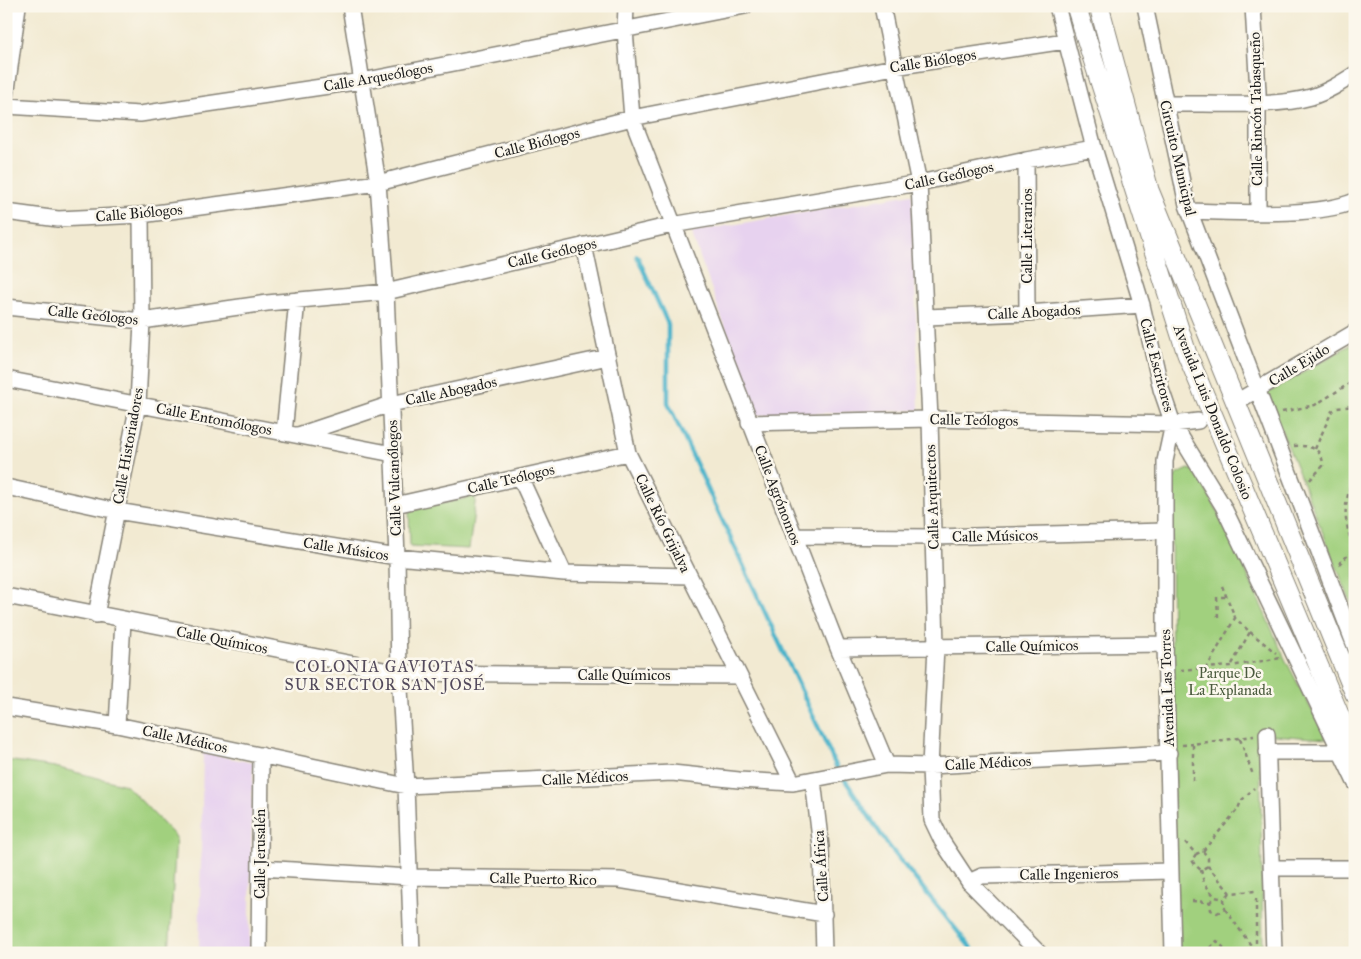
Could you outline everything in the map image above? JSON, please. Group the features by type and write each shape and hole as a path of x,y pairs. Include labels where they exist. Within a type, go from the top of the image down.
{"main road":[{"name":"Avenida Luis Donaldo Colosio","path":"1076,6 1187,354 1347,752"},
{"name":"Avenida Luis Donaldo Colosio","path":"1099,6 1149,190 1355,694"}],"street":[{"path":"6,97 18,6"},
{"name":"Calle Vulcanólogos","path":"350,6 378,184 386,292 397,557 399,673 406,786 412,953"},
{"path":"625,30 626,6"},
{"name":"Calle Arqueólogos","path":"6,106 140,114 362,82 745,6"},
{"name":"Calle Arquitectos","path":"882,6 919,183 930,419 936,647 930,766 932,820 942,841 969,882 1039,953"},
{"name":"Calle Escritores","path":"1057,6 1094,148 1142,305 1161,389 1173,424 1222,506 1347,752 1355,782"},
{"name":"Circuito Municipal","path":"1145,6 1189,211 1256,391"},
{"name":"Calle Rincón Tabasqueño","path":"1253,6 1258,102 1258,212"},
{"name":"Calle Agrónomos","path":"625,30 632,118 749,423 838,648 887,765"},
{"name":"Calle Biólogos","path":"6,212 58,219 141,215 378,184 632,118 894,67 1065,41"},
{"path":"1166,104 1258,102 1312,96 1331,89 1355,74"},
{"name":"Calle Geólogos","path":"6,307 142,321 297,300 386,292 672,225 919,183 1026,160 1094,148"},
{"name":"Calle Literarios","path":"1026,160 1027,313"},
{"path":"1189,211 1258,212 1327,209 1355,201"},
{"name":"Calle Historiadores","path":"96,615 138,404 142,321 141,215"},
{"name":"Calle Río Grijalva","path":"584,245 628,453 793,783"},
{"path":"291,434 297,300"},
{"name":"Calle Abogados","path":"926,317 1027,313 1142,305"},
{"name":"Calle Ejido","path":"1243,398 1355,332"},
{"name":"Calle Abogados","path":"291,434 391,404 608,357"},
{"name":"Calle Entomólogos","path":"6,378 393,454"},
{"path":"1256,391 1355,646"},
{"name":"Calle Teólogos","path":"749,423 930,419 1173,424 1198,420"},
{"name":"Avenida Las Torres","path":"1172,953 1169,753 1165,644 1165,461 1173,424"},
{"name":"Calle Teólogos","path":"395,505 628,453"},
{"path":"1165,461 1173,456 1192,453"},
{"path":"520,477 564,573"},
{"name":"Calle Músicos","path":"6,487 117,511 397,557 564,573 689,576"},
{"name":"Calle Músicos","path":"794,536 933,537 1165,531"},
{"name":"Calle Químicos","path":"6,596 123,621 399,673 740,676"},
{"path":"117,725 123,621"},
{"name":"Calle Químicos","path":"838,648 1165,644"},
{"name":"Calle Médicos","path":"6,707 117,725 406,786 672,773 793,783 887,765 930,766 1169,753"},
{"path":"1262,735 1267,752 1274,953"},
{"path":"1267,752 1347,752"},
{"name":"Calle Jerusalén","path":"259,953 261,755"},
{"name":"Calle África","path":"813,780 821,847 824,953"},
{"name":"Calle Puerto Rico","path":"260,868 410,877 618,880 824,914"},
{"path":"1272,868 1355,868"},
{"name":"Calle Ingenieros","path":"969,882 982,876 1170,871"}],"path":[{"path":"1264,410 1288,411 1315,405 1355,380"},
{"path":"1315,449 1332,412 1338,408 1355,406"},
{"path":"1279,448 1298,446 1315,449 1320,454 1322,466 1312,479 1296,491"},
{"path":"1327,576 1354,550 1345,523 1344,512 1355,471"},
{"path":"1166,670 1206,669 1281,658 1235,618 1222,586"},
{"path":"1218,617 1218,597 1226,597"},
{"path":"1206,669 1235,618"},
{"path":"1231,666 1250,632"},
{"path":"1193,781 1193,744 1262,735"},
{"path":"1240,739 1254,779"},
{"path":"1224,899 1215,897 1204,883 1201,870 1195,866 1192,860 1196,854 1203,851 1234,813 1241,801 1254,788"},
{"path":"1182,847 1182,839 1196,854"},
{"path":"1203,851 1208,858 1208,866 1230,893"},
{"path":"1201,870 1208,866"},
{"path":"1256,885 1256,952"},
{"path":"1224,899 1230,893 1256,891"},
{"path":"1192,901 1210,902 1215,897"},
{"path":"1224,899 1225,909 1256,952"},
{"path":"1210,902 1211,910 1217,913 1225,909"},
{"path":"1204,953 1216,940 1229,953"}],"shaded area":[{"path":"912,194 919,410 757,415 691,232"},
{"path":"203,752 253,763 249,953 199,953"}],"green space":[{"path":"1355,342 1355,613 1267,394"},
{"name":"Parque De La Explanada","path":"1189,469 1195,471 1224,522 1285,659 1327,739 1260,734 1263,953 1176,953 1172,719 1171,484 1177,474"},
{"path":"476,496 469,549 410,546 409,511"},
{"path":"6,760 55,767 126,785 176,837 169,953 6,953"}],"waterway":[{"path":"637,256 668,324 668,403 838,770"},
{"path":"843,777 888,845 975,953"}],"district":[{"name":"COLONIA GAVIOTAS SUR SECTOR SAN JOSÉ","path":"385,675"}]}
